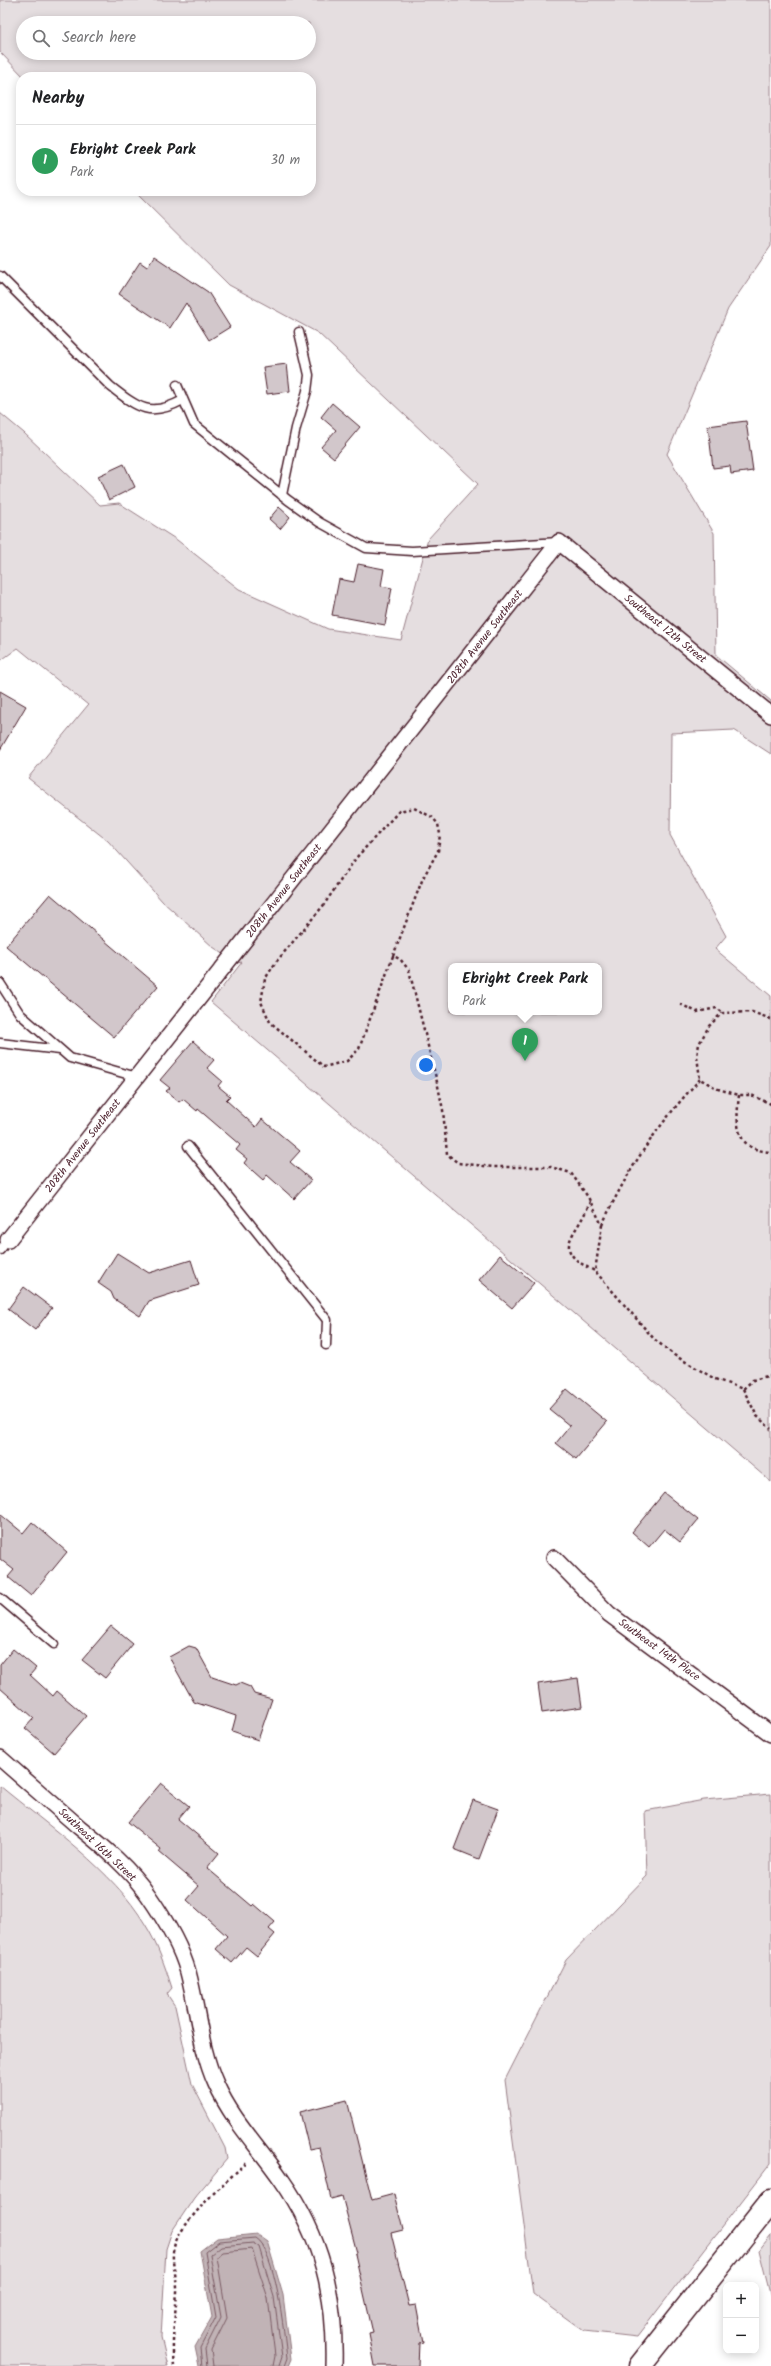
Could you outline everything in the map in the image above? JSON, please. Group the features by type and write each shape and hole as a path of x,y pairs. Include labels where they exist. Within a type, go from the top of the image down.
{"street":[{"name":"Southeast 12th Street","path":"560,542 771,715"},
{"name":"208th Avenue Southeast","path":"4,1245 560,542"},
{"name":"Southeast 14th Place","path":"554,1558 609,1614 771,1734"},
{"name":"Southeast 16th Street","path":"0,1758 124,1867 148,1894 175,1941 188,1971 204,2051 216,2084 239,2125 282,2179 316,2240 326,2270 333,2312 334,2366"},
{"path":"640,2366 771,2201"}],"lane":[{"path":"0,276 110,386 126,398 151,410 169,408 183,400"},
{"path":"282,495 308,386 309,375 299,332"},
{"path":"177,385 194,424 282,495 319,522 366,548 412,551 560,542"},
{"path":"0,983 20,1014 70,1058 137,1077"},
{"path":"0,1043 60,1050"},
{"path":"188,1146 327,1320 326,1344"},
{"path":"0,1598 54,1644"}],"path":[{"path":"414,808 432,817 438,824 440,834 438,851 423,878 393,956 359,1049 347,1061 324,1067 270,1022 261,1002 265,979 272,967 323,906 356,858 399,811 414,808"},
{"path":"393,956 400,959 408,970 440,1098 447,1154 458,1163 493,1167 551,1167 571,1173 590,1200 602,1225"},
{"path":"680,1004 697,1012 717,1008 723,1013"},
{"path":"595,1270 602,1225 627,1174 655,1131 700,1079 697,1056 699,1044 709,1026 723,1013 752,1012 771,1019"},
{"path":"700,1079 718,1089 738,1095 751,1094 771,1104"},
{"path":"738,1095 736,1123 744,1142 759,1152 771,1152"},
{"path":"590,1200 586,1215 569,1240 568,1248 571,1256 580,1264 595,1270 654,1339 669,1351 700,1371 743,1389 757,1416 771,1429"},
{"path":"743,1389 753,1380 771,1375"},
{"path":"174,2366 171,2344 177,2291 174,2247 186,2226 223,2182 260,2152"}],"shaded area":[{"path":"0,0 771,0 771,246 728,309 667,454 714,533 716,655 771,701 771,754 734,730 671,733 670,835 726,936 715,949 771,996 771,1482 211,1002 242,962 237,963 213,947 163,902 108,841 28,778 88,705 18,648 0,661 0,413 24,433 100,505 119,503 177,540 239,589 328,629 401,640 428,539 478,484 318,333 229,285 139,196 316,196 316,72 19,72 0,52"},
{"path":"0,1786 98,1867 132,1904 145,1924 164,1963 172,1988 167,1994 175,2006 192,2084 225,2148 227,2159 194,2198 172,2231 166,2249 161,2337 168,2366 0,2366"},
{"path":"771,1794 771,2163 637,2337 584,2331 533,2294 505,2080 566,1960 647,1876 645,1811 704,1800"},
{"path":"771,2235 771,2298 759,2250"}],"water":[{"path":"257,2234 267,2241 283,2295 291,2359 288,2366 199,2366 195,2347 212,2317 200,2251 217,2238"}],"building":[{"path":"154,256 208,292 230,327 209,340 186,303 170,328 119,294 140,262 147,267"},
{"path":"287,364 290,391 267,394 263,367"},
{"path":"332,403 360,427 334,458 321,447 336,430 321,417"},
{"path":"746,421 753,471 731,474 730,466 713,468 708,426"},
{"path":"124,464 135,487 109,500 98,476"},
{"path":"279,507 290,517 280,529 269,519"},
{"path":"358,564 384,569 381,586 392,588 385,625 332,615 339,579 354,582"},
{"path":"0,691 26,706 0,750"},
{"path":"50,894 158,986 114,1037 6,946"},
{"path":"193,1041 214,1060 207,1068 222,1081 218,1086 230,1096 226,1100 256,1127 262,1119 300,1151 290,1162 311,1180 294,1199 267,1175 263,1180 244,1163 247,1159 236,1150 240,1145 198,1109 197,1111 183,1099 179,1102 166,1091 170,1088 160,1080"},
{"path":"117,1253 149,1273 191,1260 199,1285 149,1301 140,1316 114,1299 111,1292 98,1283"},
{"path":"500,1255 534,1283 512,1308 479,1280"},
{"path":"24,1287 52,1308 35,1330 8,1309"},
{"path":"567,1389 607,1422 576,1459 556,1443 570,1426 549,1409"},
{"path":"664,1493 698,1520 680,1542 664,1529 649,1547 632,1532"},
{"path":"0,1514 23,1533 32,1522 67,1552 31,1596 8,1577 14,1570 0,1559"},
{"path":"111,1626 133,1644 105,1678 82,1660"},
{"path":"189,1646 196,1648 212,1677 236,1685 240,1683 250,1687 254,1694 272,1699 258,1740 232,1731 236,1716 194,1702 169,1657"},
{"path":"13,1649 36,1668 30,1675 53,1696 57,1691 86,1716 54,1753 25,1728 34,1718 0,1688 0,1665"},
{"path":"578,1678 582,1707 542,1713 538,1684"},
{"path":"161,1783 189,1806 178,1819 219,1853 207,1868 252,1906 254,1904 275,1922 269,1929 275,1934 257,1956 246,1947 232,1963 216,1949 227,1936 187,1900 199,1886 159,1852 161,1849 128,1822"},
{"path":"473,1800 498,1809 479,1859 454,1849"},
{"path":"347,2100 372,2200 394,2194 403,2230 391,2233 409,2306 416,2305 423,2342 419,2343 418,2366 375,2366 369,2334 373,2333 355,2254 357,2253 342,2196 331,2199 319,2147 309,2149 300,2112"}],"place":[{"name":"Ebright Creek Park","path":"525,1061"}]}
